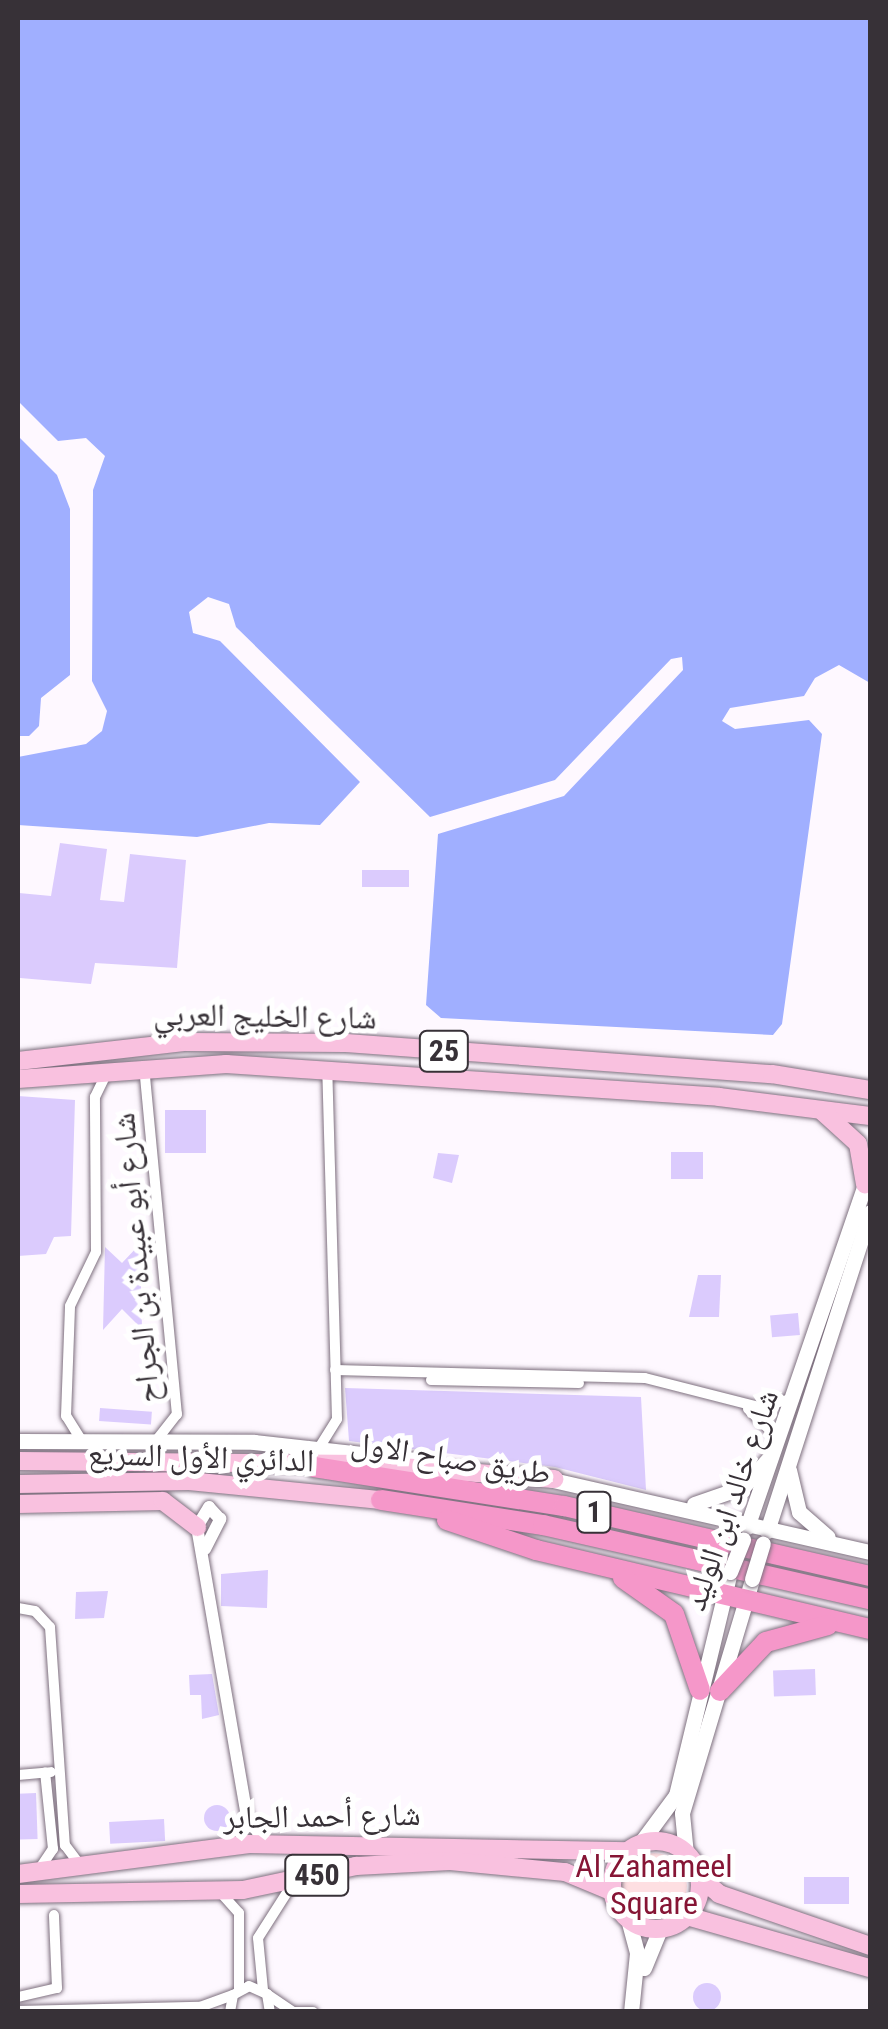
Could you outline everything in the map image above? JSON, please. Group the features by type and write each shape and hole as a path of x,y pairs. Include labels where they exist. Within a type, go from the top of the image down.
{"highway":[{"name":"طريق صباح الاول","path":"317,1457 564,1506 870,1576"},
{"name":"طريق صباح الاول","path":"389,1502 562,1529 870,1599"},
{"path":"389,1502 599,1565 722,1594 749,1589 866,1628"},
{"path":"599,1565 674,1614 710,1690 750,1654 784,1633 866,1628"}],"main road":[{"name":"شارع الخليج العربي","path":"18,1060 186,1042 343,1043 772,1074 870,1090"},
{"name":"شارع الخليج العربي","path":"18,1079 114,1066 327,1068 814,1106 870,1116"},
{"path":"814,1106 851,1134 868,1175"},
{"name":"شارع خالد ابن الوليد","path":"634,1848 671,1808 749,1589 768,1526 781,1451 796,1397 868,1175"},
{"name":"شارع خالد ابن الوليد","path":"686,1854 682,1813 710,1690 722,1594 781,1451 870,1212"},
{"name":"الدائري الأول السريع","path":"18,1440 157,1438 317,1457"},
{"path":"679,1505 724,1499 781,1451 799,1512 840,1544"},
{"name":"الدائري الأول السريع","path":"18,1461 317,1457"},
{"path":"317,1457 554,1480"},
{"name":"طريق صباح الاول","path":"554,1480 679,1505 870,1552"},
{"name":"الدائري الأول السريع","path":"18,1484 188,1481 389,1502"},
{"path":"18,1504 162,1501 197,1526"},
{"name":"450","path":"634,1848 659,1842 686,1854"},
{"name":"شارع أحمد الجابر","path":"18,1874 231,1846 451,1844 564,1863 612,1892"},
{"path":"302,1880 322,1860 310,1846"},
{"path":"634,1848 612,1892 628,1919 637,1952 634,2012"},
{"name":"شارع أحمد الجابر","path":"18,1894 216,1890 450,1861 564,1863 634,1848"},
{"path":"186,1854 174,1869 190,1888"},
{"path":"686,1854 699,1877 736,1900 870,1946"},
{"path":"687,1916 699,1877"},
{"path":"720,1920 719,1908 736,1900"},
{"path":"634,2012 647,1949 660,1929 687,1916 720,1920 870,1968"},
{"path":"628,1919 660,1929"}],"street":[{"name":"شارع أبو عبيدة بن الجراح","path":"143,1065 177,1414 157,1438"},
{"path":"80,1438 66,1416 70,1306 96,1252 95,1097 114,1066"},
{"path":"317,1457 336,1426 327,1068"},
{"path":"335,1373 652,1379 752,1408 796,1397"},
{"path":"752,1408 781,1451"},
{"path":"205,1549 218,1512 203,1510 197,1526 205,1549 247,1816 265,1844"},
{"path":"18,1608 40,1614 52,1636 65,1844 88,1867"},
{"path":"18,1775 60,1771"},
{"path":"37,1872 52,1849 46,1772"},
{"path":"231,1846 247,1816"},
{"path":"270,2012 258,1938 302,1880"},
{"path":"216,1890 239,1913 236,1992 230,2012"},
{"path":"18,1997 57,1988 54,1915"},
{"path":"18,2011 200,2007 236,1992 265,1992 290,2011 313,2012"},
{"path":"200,2007 213,2012"}],"green space":[{"name":"Al Zahameel Square","path":"654,1853 677,1863 687,1886 677,1909 654,1919 631,1909 621,1886 631,1863"}],"water":[{"path":"18,18 870,18 870,683 839,665 815,678 804,696 730,708 722,721 735,729 809,720 822,734 782,1024 773,1035 441,1018 426,1005 438,834 564,796 683,670 682,657 671,659 555,780 430,817 236,627 229,604 208,597 189,612 193,633 220,641 360,782 320,825 269,823 197,837 18,825 18,757 86,744 102,731 107,711 92,681 93,490 105,456 86,438 58,441 18,401"},
{"path":"18,436 57,475 70,509 70,675 41,698 39,726 29,736 18,736"}],"building":[{"path":"60,843 107,849 100,900 124,902 130,854 186,860 177,968 95,963 91,984 20,978 19,893 51,896"},
{"path":"362,870 409,870 409,887 362,887"},
{"path":"18,1096 75,1100 71,1236 54,1237 46,1254 18,1256"},
{"path":"165,1110 206,1110 206,1153 165,1153"},
{"path":"671,1152 703,1152 703,1179 671,1179"},
{"path":"438,1153 459,1155 452,1183 433,1178"},
{"path":"140,1244 142,1329 122,1309 103,1330 105,1247 122,1263"},
{"path":"698,1275 721,1275 719,1317 689,1317"},
{"path":"798,1313 800,1335 772,1337 770,1315"},
{"path":"345,1388 641,1397 646,1490 555,1467 349,1441"},
{"path":"100,1408 152,1412 151,1425 99,1421"},
{"path":"268,1570 267,1608 221,1606 221,1574"},
{"path":"108,1591 104,1618 75,1619 76,1592"},
{"path":"815,1669 816,1695 774,1696 773,1670"},
{"path":"212,1674 219,1715 202,1719 201,1695 190,1695 189,1675"},
{"path":"36,1793 38,1839 20,1840 18,1794"},
{"path":"217,1805 226,1809 230,1818 226,1827 217,1831 208,1827 204,1818 208,1809"},
{"path":"164,1819 165,1841 110,1844 109,1822"},
{"path":"804,1877 849,1877 849,1904 804,1904"},
{"path":"707,1983 717,1987 721,1997 717,2007 707,2011 697,2007 693,1997 697,1987"}]}
